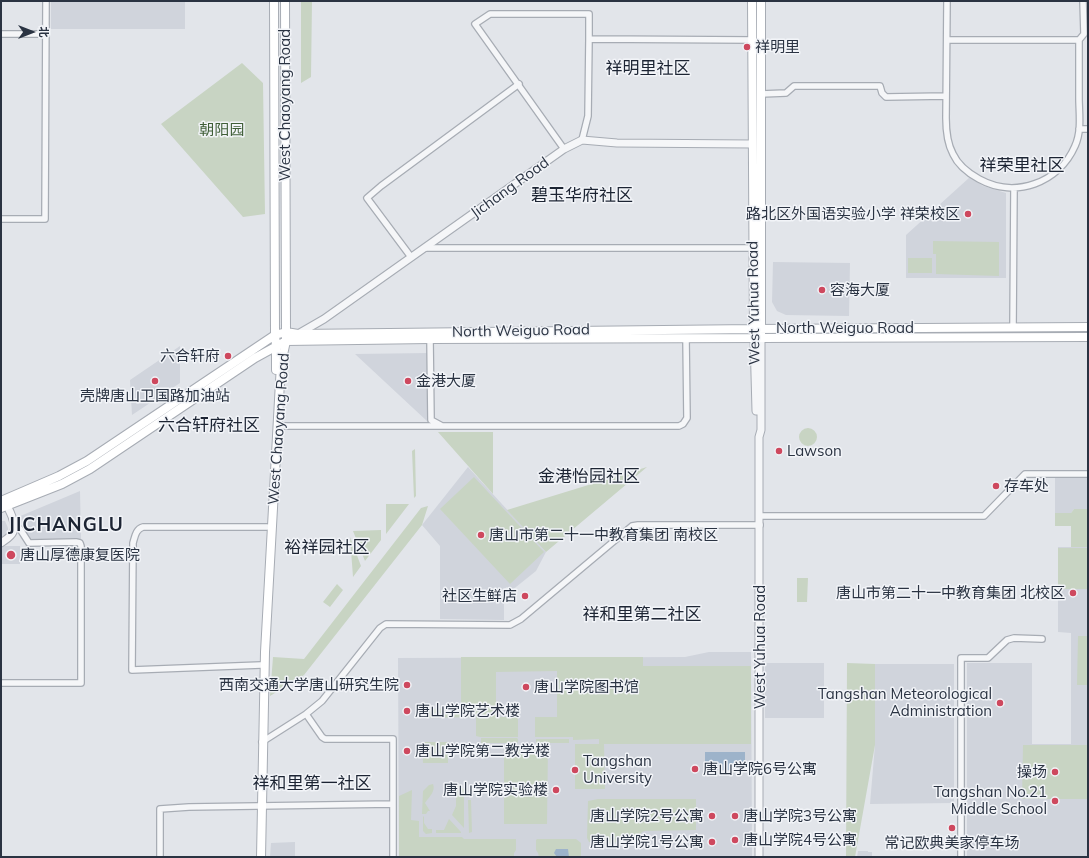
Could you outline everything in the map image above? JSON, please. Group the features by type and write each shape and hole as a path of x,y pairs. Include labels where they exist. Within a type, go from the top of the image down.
{"main road":[{"name":"West Chaoyang Road","path":"260,854 261,665 276,366 274,1"},
{"name":"West Chaoyang Road","path":"260,806 265,645 281,364 286,341 285,1"},
{"name":"West Yuhua Road","path":"752,1 752,40 757,94 752,144 752,248 758,329"},
{"name":"West Yuhua Road","path":"758,339 757,94 761,1"},
{"name":"North Weiguo Road","path":"3,504 88,461 275,335 286,332 298,334 1088,327"},
{"name":"North Weiguo Road","path":"3,504 62,484 90,469 255,358 276,345 286,341 430,339 1088,337"}],"street":[{"path":"1,219 45,219 46,1"},
{"path":"947,1 946,134 949,146 953,155 969,173 981,180 1014,188 1026,187 1049,178 1061,169 1070,158 1076,144 1079,129 1079,40 1084,34 1083,1"},
{"path":"564,149 475,24 488,15 538,13 589,14 588,116 582,140 616,143 752,144"},
{"path":"1,34 45,34"},
{"path":"589,39 752,40"},
{"path":"947,40 1079,40"},
{"path":"411,257 367,198 519,84"},
{"path":"757,94 786,93 794,86 880,86 882,93 886,97 946,96"},
{"path":"1079,129 1088,129"},
{"name":"Jichang Road","path":"298,334 324,319 564,149 582,140"},
{"path":"1013,327 1014,188"},
{"path":"425,248 752,248"},
{"path":"278,426 680,426 684,424 687,418 686,338"},
{"path":"430,339 431,420 442,426"},
{"name":"West Yuhua Road","path":"758,339 761,430 759,437 759,857"},
{"path":"760,516 984,516 1025,474 1088,474"},
{"path":"1,683 81,683 80,543 29,543 20,530 14,526 3,504"},
{"path":"262,742 306,714 322,701 380,628 386,624 510,624 521,619 632,526 760,525"},
{"path":"1,543 13,534 14,526"},
{"path":"261,665 132,670 133,544 136,532 139,528 143,527 267,527"},
{"path":"961,857 961,658 988,658 1007,640 1014,638 1042,639"},
{"path":"306,714 325,740 393,739 393,857"},
{"path":"160,857 160,809 189,807 393,804"}],"shaded area":[{"path":"51,1 185,1 185,29 51,29"},
{"name":"路北区外国语实验小学 祥荣校区","path":"970,177 983,186 1006,193 1006,278 906,278 906,235"},
{"path":"773,262 850,263 849,316 786,315 777,311 772,302"},
{"name":"壳牌唐山卫国路加油站","path":"180,346 180,383 132,415 130,380"},
{"path":"428,353 428,422 355,354"},
{"name":"唐山市第二十一中教育集团 南校区","path":"468,467 546,552 536,571 511,591 507,587 504,589 504,620 440,619 440,546 422,525"},
{"path":"1055,478 1088,478 1088,509 1074,509 1071,513 1055,513"},
{"path":"80,491 81,539 29,539 18,517"},
{"path":"1,521 5,521 8,528 8,533 1,537"},
{"name":"唐山厚德康复医院","path":"1,546 20,546 20,564 1,564"},
{"path":"1058,547 1088,547 1088,857 967,857 967,663 1032,663 1032,744 1071,744 1071,633 1058,632"},
{"name":"Tangshan University","path":"709,652 751,652 752,857 399,857 398,658 685,657"},
{"path":"765,663 824,663 824,718 765,718"},
{"path":"875,664 954,664 954,803 870,804 875,745"},
{"path":"295,842 295,857 270,857 271,843"},
{"path":"858,851 872,852 872,857 857,857"}],"green space":[{"path":"301,1 312,1 311,77 301,83"},
{"name":"朝阳园","path":"242,63 263,83 265,214 243,217 161,124"},
{"path":"933,241 999,242 999,276 936,274 936,254 933,254"},
{"path":"908,258 932,258 932,273 908,273"},
{"path":"808,428 814,431 817,437 814,443 808,446 802,443 799,437 802,431"},
{"path":"438,432 493,432 493,494"},
{"path":"415,449 416,496 414,498 412,451"},
{"path":"647,467 546,552 507,510"},
{"path":"474,477 544,552 510,584 440,509"},
{"path":"386,504 409,504 386,534"},
{"path":"428,506 422,525 304,675 270,696 273,657 304,659 421,508"},
{"path":"1074,509 1088,509 1088,547 1071,547 1071,526 1055,526 1055,513 1071,513"},
{"path":"381,530 381,540 365,561 353,531"},
{"path":"350,537 361,566 353,577"},
{"path":"1058,548 1088,548 1088,589 1058,589"},
{"path":"797,578 808,578 807,602 797,602"},
{"path":"337,584 343,590 330,607 323,602"},
{"path":"1078,636 1088,636 1088,685 1077,685"},
{"path":"461,657 643,657 643,666 751,666 751,744 604,744 605,789 575,789 575,744 599,744 599,739 573,740 573,737 535,737 535,717 557,717 557,671 496,672 496,717 518,717 518,737 476,736 476,717 423,718 423,709 461,708"},
{"path":"847,663 875,664 875,745 855,857 846,857"},
{"path":"481,738 517,738 518,742 481,743"},
{"path":"536,739 569,739 569,743 536,743"},
{"path":"422,742 448,742 448,763 423,763"},
{"name":"操场","path":"1023,745 1088,745 1088,799 1022,799"},
{"path":"504,746 548,746 547,824 504,824"},
{"path":"433,784 433,792 425,803 430,811 426,814 422,814 423,791 429,785"},
{"path":"456,784 460,785 464,790 464,828 452,815 456,806"},
{"path":"412,790 411,820 419,821 419,837 516,839 516,850 514,857 399,857 399,796"},
{"path":"598,799 696,799 696,830 645,831 642,832 634,842 589,842 587,838 588,801"},
{"path":"468,800 471,800 472,832 469,833"},
{"path":"424,816 424,823 428,829 432,829 432,833 426,834 423,831"},
{"path":"449,819 461,833 436,833 436,830 444,830"},
{"path":"537,839 576,839 581,843 581,857 539,857 536,850"}],"water":[{"path":"705,752 745,752 745,770 705,770"},
{"path":"556,849 568,849 569,857 557,857 554,853"}],"place":[{"name":"祥明里","path":"747,47"},
{"name":"路北区外国语实验小学 祥荣校区","path":"968,214"},
{"name":"容海大厦","path":"822,290"},
{"name":"六合轩府","path":"228,356"},
{"name":"壳牌唐山卫国路加油站","path":"155,381"},
{"name":"金港大厦","path":"408,381"},
{"name":"Lawson","path":"779,451"},
{"name":"存车处","path":"996,486"},
{"name":"唐山市第二十一中教育集团 南校区","path":"481,535"},
{"name":"唐山厚德康复医院","path":"11,555"},
{"name":"唐山市第二十一中教育集团 北校区","path":"1073,593"},
{"name":"社区生鲜店","path":"525,596"},
{"name":"西南交通大学唐山研究生院","path":"407,685"},
{"name":"唐山学院图书馆","path":"526,687"},
{"name":"Tangshan Meteorological Administration","path":"1000,703"},
{"name":"唐山学院艺术楼","path":"407,711"},
{"name":"唐山学院第二教学楼","path":"407,751"},
{"name":"唐山学院6号公寓","path":"695,769"},
{"name":"Tangshan University","path":"575,770"},
{"name":"操场","path":"1055,772"},
{"name":"唐山学院实验楼","path":"556,790"},
{"name":"Tangshan No.21 Middle School","path":"1055,801"},
{"name":"唐山学院2号公寓","path":"712,816"},
{"name":"唐山学院3号公寓","path":"735,816"},
{"name":"常记欧典美家停车场","path":"952,828"},
{"name":"唐山学院4号公寓","path":"735,840"},
{"name":"唐山学院1号公寓","path":"712,842"}],"district":[{"name":"祥明里社区","path":"648,69"},
{"name":"祥荣里社区","path":"1022,166"},
{"name":"碧玉华府社区","path":"582,196"},
{"name":"六合轩府社区","path":"209,426"},
{"name":"金港怡园社区","path":"589,477"},
{"name":"JICHANGLU","path":"66,525"},
{"name":"裕祥园社区","path":"327,548"},
{"name":"祥和里第二社区","path":"642,615"},
{"name":"祥和里第一社区","path":"312,784"}]}
